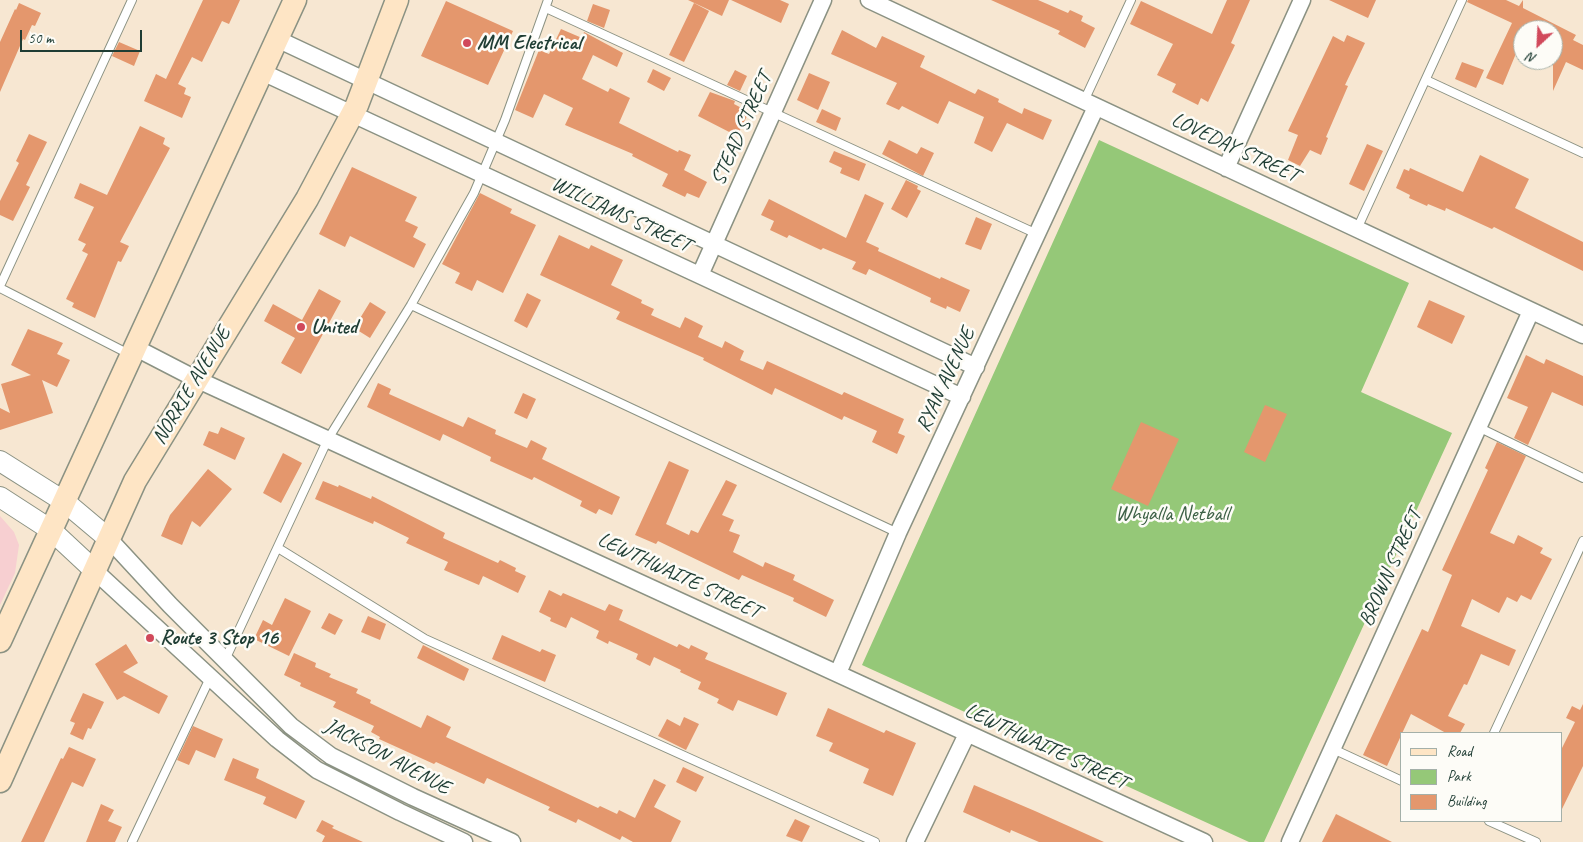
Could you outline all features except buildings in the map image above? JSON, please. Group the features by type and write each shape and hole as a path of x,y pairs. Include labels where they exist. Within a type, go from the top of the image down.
{"main road":[{"path":"0,641 135,352 295,0"},
{"name":"NORRIE AVENUE","path":"0,781 135,481 307,199 352,115 397,0"}],"street":[{"name":"STEAD STREET","path":"700,275 823,0"},
{"name":"LOVEDAY STREET","path":"868,0 1583,335"},
{"path":"1226,168 1302,0"},
{"name":"WILLIAMS STREET","path":"277,39 976,366"},
{"name":"WILLIAMS STREET","path":"262,72 962,397"},
{"name":"RYAN AVENUE","path":"838,673 898,533 1037,234 1090,104"},
{"name":"BROWN STREET","path":"1290,842 1531,311"},
{"name":"LEWTHWAITE STREET","path":"135,352 1204,842"},
{"path":"0,461 65,502 109,539"},
{"path":"0,497 51,530 94,571"},
{"name":"JACKSON AVENUE","path":"109,539 291,726 331,756 413,797 512,842"},
{"name":"JACKSON AVENUE","path":"94,571 277,740 317,770 464,842"},
{"path":"915,842 967,734"}],"lane":[{"path":"132,0 0,287 135,352"},
{"path":"1090,104 1131,0"},
{"path":"1357,229 1462,0"},
{"path":"225,660 328,439 412,305 474,193 496,142 547,4 1037,234"},
{"path":"1426,80 1583,153"},
{"path":"412,305 898,533"},
{"path":"1478,427 1583,478"},
{"path":"1494,732 1583,541"},
{"path":"278,548 425,640 875,842"},
{"path":"133,842 210,678"},
{"path":"1333,749 1400,780"},
{"path":"1491,822 1536,842"}],"shaded area":[{"path":"0,516 14,532 19,545 15,573 0,605"}],"green space":[{"name":"Whyalla Netball","path":"1099,140 1409,283 1361,392 1452,433 1264,842 1249,842 862,665"}],"place":[{"name":"MM Electrical","path":"467,43"},
{"name":"United","path":"301,327"},
{"name":"Route 3 Stop 16","path":"150,638"}]}
